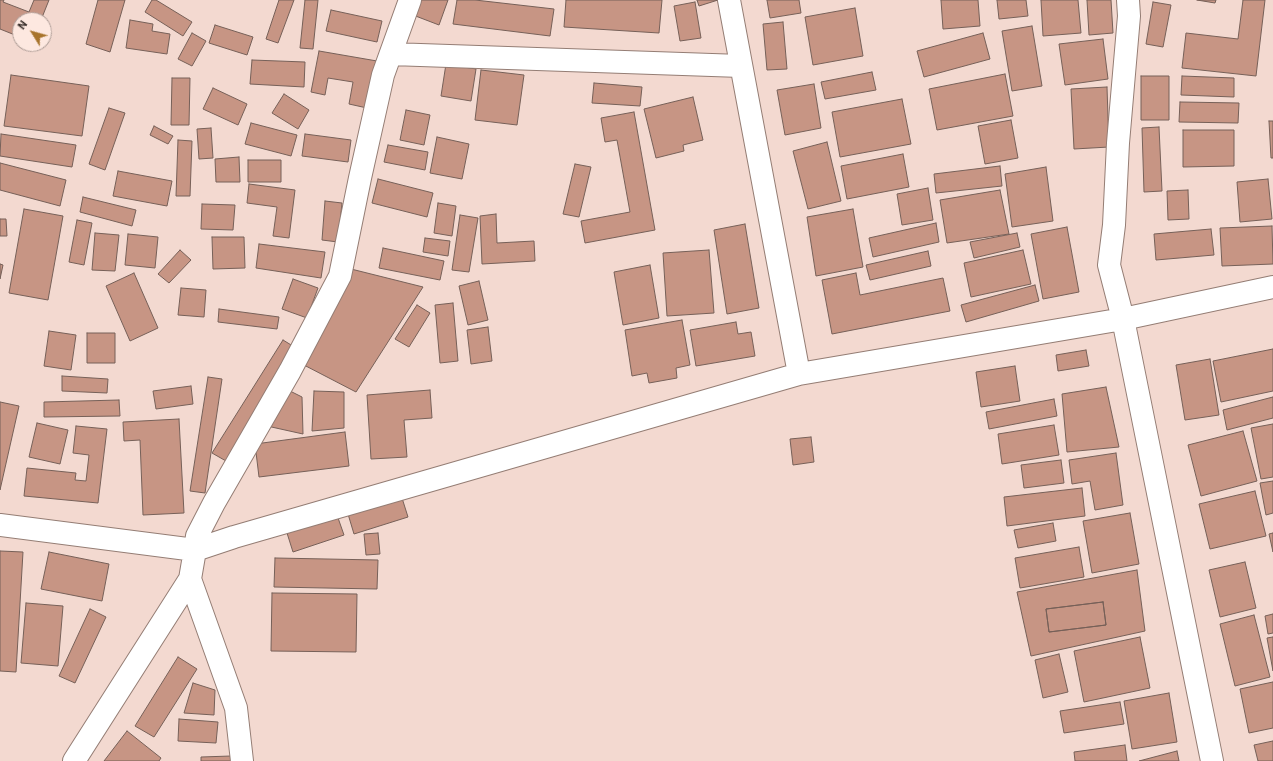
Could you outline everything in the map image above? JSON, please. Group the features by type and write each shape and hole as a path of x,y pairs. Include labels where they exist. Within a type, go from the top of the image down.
{"street":[{"path":"74,761 190,579 197,536 214,503 290,371 340,276 381,83 410,0"},
{"path":"729,0 799,374"},
{"path":"1128,0 1129,16 1118,143 1114,225 1109,265 1123,319 1212,761"},
{"path":"391,54 741,66"},
{"path":"0,524 195,550 234,537 799,374 1123,319 1273,286"},
{"path":"190,579 236,708 242,761"}],"building":[{"path":"0,0 4,0 3,2 29,12 12,12 12,34 0,29"},
{"path":"34,0 49,0 44,12 29,12"},
{"path":"98,0 125,0 110,52 86,44"},
{"path":"152,0 156,0 192,22 183,36 145,12"},
{"path":"279,0 294,0 278,43 266,39"},
{"path":"305,0 318,0 313,49 300,48"},
{"path":"419,0 448,0 439,25 413,15"},
{"path":"457,0 475,0 554,9 550,36 453,24"},
{"path":"566,0 662,0 659,33 564,27"},
{"path":"697,0 718,0 699,6"},
{"path":"767,0 799,0 801,13 770,18"},
{"path":"941,0 978,0 980,26 943,29"},
{"path":"997,0 1026,0 1028,16 999,19"},
{"path":"1041,0 1078,0 1081,33 1043,36"},
{"path":"1087,0 1111,0 1113,33 1089,35"},
{"path":"1197,0 1216,0 1215,3"},
{"path":"1243,0 1265,0 1256,76 1182,68 1186,33 1238,39"},
{"path":"695,2 701,38 680,41 674,6"},
{"path":"1153,2 1171,5 1163,47 1146,44"},
{"path":"855,8 863,56 813,65 805,17"},
{"path":"331,10 382,21 377,42 326,31"},
{"path":"130,20 153,24 152,31 170,34 167,54 126,48"},
{"path":"783,22 787,69 767,70 763,24"},
{"path":"215,25 253,37 247,55 209,43"},
{"path":"1032,26 1042,86 1012,91 1002,31"},
{"path":"192,33 206,41 192,66 178,59"},
{"path":"983,33 990,59 924,77 917,51"},
{"path":"1103,39 1108,79 1065,85 1059,44"},
{"path":"319,51 377,61 367,108 349,104 353,82 328,78 325,95 311,92"},
{"path":"252,60 305,62 304,87 250,84"},
{"path":"446,64 476,69 471,101 441,96"},
{"path":"481,70 524,75 517,125 475,120"},
{"path":"872,72 876,90 825,99 821,82"},
{"path":"1005,74 1013,116 937,130 929,89"},
{"path":"11,75 89,86 82,136 4,126"},
{"path":"1141,76 1169,76 1169,120 1141,120"},
{"path":"1182,76 1234,78 1234,97 1181,95"},
{"path":"172,78 190,78 189,125 171,125"},
{"path":"594,83 642,87 640,106 592,103"},
{"path":"814,84 821,128 785,135 777,90"},
{"path":"1107,87 1109,147 1074,149 1071,89"},
{"path":"213,88 247,104 238,125 203,109"},
{"path":"284,94 309,110 298,129 272,113"},
{"path":"693,97 703,140 683,145 684,151 656,158 644,109"},
{"path":"902,99 911,144 840,157 832,112"},
{"path":"1180,102 1239,103 1238,123 1179,122"},
{"path":"109,108 125,113 105,170 89,164"},
{"path":"406,110 430,115 424,145 400,140"},
{"path":"634,112 655,230 585,243 581,221 630,212 617,140 605,142 601,118"},
{"path":"1011,120 1018,158 985,164 978,126"},
{"path":"1269,121 1273,121 1273,158 1271,158"},
{"path":"251,123 297,135 291,156 245,144"},
{"path":"154,126 173,136 168,144 150,135"},
{"path":"1159,127 1162,191 1144,192 1142,128"},
{"path":"211,128 213,158 199,159 197,129"},
{"path":"1183,130 1234,130 1234,166 1183,167"},
{"path":"1,134 76,145 72,167 0,156"},
{"path":"305,134 351,140 348,162 302,156"},
{"path":"437,137 469,144 462,179 430,173"},
{"path":"178,140 192,141 190,196 176,196"},
{"path":"827,142 841,201 808,209 793,151"},
{"path":"388,145 428,152 425,170 384,162"},
{"path":"903,154 909,187 847,199 841,166"},
{"path":"239,157 240,182 216,182 215,159"},
{"path":"248,160 281,160 281,182 248,182"},
{"path":"0,163 66,180 60,206 0,190"},
{"path":"575,164 591,167 579,217 563,214"},
{"path":"1000,166 1002,186 936,193 934,174"},
{"path":"1046,167 1053,221 1012,227 1005,174"},
{"path":"118,171 172,181 167,206 113,196"},
{"path":"378,179 433,193 427,217 372,203"},
{"path":"1268,179 1272,219 1240,222 1237,182"},
{"path":"249,184 295,190 289,238 273,236 277,207 247,203"},
{"path":"928,188 933,220 902,225 897,194"},
{"path":"1000,190 1009,234 947,243 940,200"},
{"path":"1188,190 1189,219 1168,220 1167,191"},
{"path":"83,197 136,210 132,226 80,212"},
{"path":"325,201 342,203 338,242 322,240"},
{"path":"438,203 456,206 452,236 434,233"},
{"path":"202,204 235,205 233,230 201,229"},
{"path":"24,209 63,216 48,300 9,293"},
{"path":"853,209 863,267 816,276 807,217"},
{"path":"496,214 497,243 534,241 535,261 482,264 480,216"},
{"path":"460,215 478,218 469,272 452,270"},
{"path":"0,219 6,219 7,236 0,236"},
{"path":"77,220 92,223 84,265 69,262"},
{"path":"936,223 939,242 873,257 869,238"},
{"path":"745,224 759,308 727,314 714,230"},
{"path":"1272,226 1273,264 1222,266 1220,228"},
{"path":"1067,227 1079,292 1043,299 1031,234"},
{"path":"1211,229 1214,255 1156,260 1154,234"},
{"path":"95,233 119,235 115,271 92,270"},
{"path":"1017,233 1020,247 974,258 970,242"},
{"path":"128,234 158,237 155,268 125,265"},
{"path":"212,237 244,237 245,268 213,269"},
{"path":"425,238 450,241 448,256 423,252"},
{"path":"259,244 325,252 321,278 256,268"},
{"path":"383,248 444,261 440,280 379,268"},
{"path":"180,250 191,260 169,283 158,274"},
{"path":"709,250 714,313 667,316 663,253"},
{"path":"1023,250 1031,284 971,297 964,263"},
{"path":"928,251 931,266 870,280 866,265"},
{"path":"0,264 3,265 0,279"},
{"path":"650,265 659,318 623,325 614,272"},
{"path":"351,269 423,287 356,392 302,364"},
{"path":"134,273 158,328 130,341 106,286"},
{"path":"856,273 860,295 943,278 950,311 832,334 822,280"},
{"path":"293,279 318,288 307,318 282,309"},
{"path":"479,281 488,320 468,325 459,286"},
{"path":"1035,285 1039,301 966,322 961,305"},
{"path":"181,288 206,290 204,317 178,315"},
{"path":"453,303 458,361 440,363 435,305"},
{"path":"417,305 430,313 409,347 395,339"},
{"path":"219,309 279,317 277,329 218,322"},
{"path":"682,320 690,365 676,368 677,378 649,383 647,373 632,376 625,330"},
{"path":"736,322 738,334 751,332 755,356 696,366 690,330"},
{"path":"488,327 492,361 471,364 467,330"},
{"path":"49,331 76,335 71,370 44,366"},
{"path":"87,333 115,333 115,363 87,363"},
{"path":"283,340 296,348 226,461 212,453"},
{"path":"1273,349 1273,391 1221,402 1213,361"},
{"path":"1086,350 1089,366 1058,371 1056,355"},
{"path":"1210,359 1219,415 1185,420 1176,365"},
{"path":"1015,366 1020,401 981,407 976,372"},
{"path":"62,376 108,379 107,393 62,391"},
{"path":"208,377 222,379 205,493 190,491"},
{"path":"191,386 193,404 156,409 153,391"},
{"path":"1106,387 1119,447 1067,452 1062,394"},
{"path":"286,389 302,397 303,434 267,426"},
{"path":"430,390 432,418 404,420 407,457 371,459 367,395"},
{"path":"314,391 344,392 344,428 312,431"},
{"path":"1273,397 1273,418 1227,430 1223,410"},
{"path":"1054,399 1057,416 989,429 986,412"},
{"path":"119,400 120,416 44,417 44,402"},
{"path":"0,402 19,406 0,490"},
{"path":"179,419 184,513 143,515 140,440 124,441 123,422"},
{"path":"37,423 68,430 60,464 29,457"},
{"path":"1273,424 1273,477 1261,479 1251,428"},
{"path":"1054,425 1059,455 1002,464 998,434"},
{"path":"76,426 107,429 98,503 24,496 27,468 76,473 75,480 86,481 89,455 73,453"},
{"path":"1243,431 1257,481 1201,496 1188,445"},
{"path":"345,432 349,466 259,477 255,444"},
{"path":"811,437 814,462 793,465 790,439"},
{"path":"1116,453 1123,505 1095,510 1090,481 1072,484 1069,460"},
{"path":"1061,460 1064,483 1024,488 1021,465"},
{"path":"1273,481 1273,513 1266,515 1260,483"},
{"path":"1082,488 1085,516 1007,526 1004,497"},
{"path":"1255,491 1266,536 1210,549 1199,504"},
{"path":"402,498 408,517 354,534 348,514"},
{"path":"1130,513 1139,564 1092,573 1083,521"},
{"path":"337,515 344,535 293,552 287,533"},
{"path":"1053,523 1056,541 1018,548 1014,530"},
{"path":"378,533 380,554 366,555 364,534"},
{"path":"1273,533 1273,552 1269,534"},
{"path":"1079,547 1084,577 1020,588 1015,558"},
{"path":"0,551 23,552 16,672 0,671"},
{"path":"49,552 109,564 102,601 41,589"},
{"path":"275,558 378,560 377,589 274,587"},
{"path":"1245,562 1256,608 1220,617 1209,570"},
{"path":"1137,570 1145,631 1031,656 1017,592","holes":["1103,602 1106,625 1049,632 1046,609"]},
{"path":"272,593 357,594 356,652 271,651"},
{"path":"1103,602 1106,625 1049,632 1046,609"},
{"path":"26,603 63,606 58,666 21,663"},
{"path":"90,609 106,617 75,683 59,676"},
{"path":"1273,614 1273,633 1268,634 1265,616"},
{"path":"1254,615 1270,677 1235,686 1220,624"},
{"path":"1140,637 1150,688 1084,702 1074,651"},
{"path":"1273,637 1273,671 1267,638"},
{"path":"1059,654 1068,692 1043,698 1035,660"},
{"path":"178,657 197,669 154,737 135,726"},
{"path":"1273,682 1273,728 1249,733 1240,689"},
{"path":"193,683 215,690 214,715 184,713"},
{"path":"1169,693 1177,742 1132,749 1124,701"},
{"path":"1120,702 1124,724 1064,733 1060,711"},
{"path":"179,719 218,722 216,743 178,741"},
{"path":"127,731 161,758 159,761 104,761"},
{"path":"1273,741 1273,761 1258,761 1254,745"},
{"path":"1125,745 1127,761 1075,761 1074,752"},
{"path":"1177,751 1179,761 1139,761"},
{"path":"231,756 231,761 201,761 201,757"}]}
